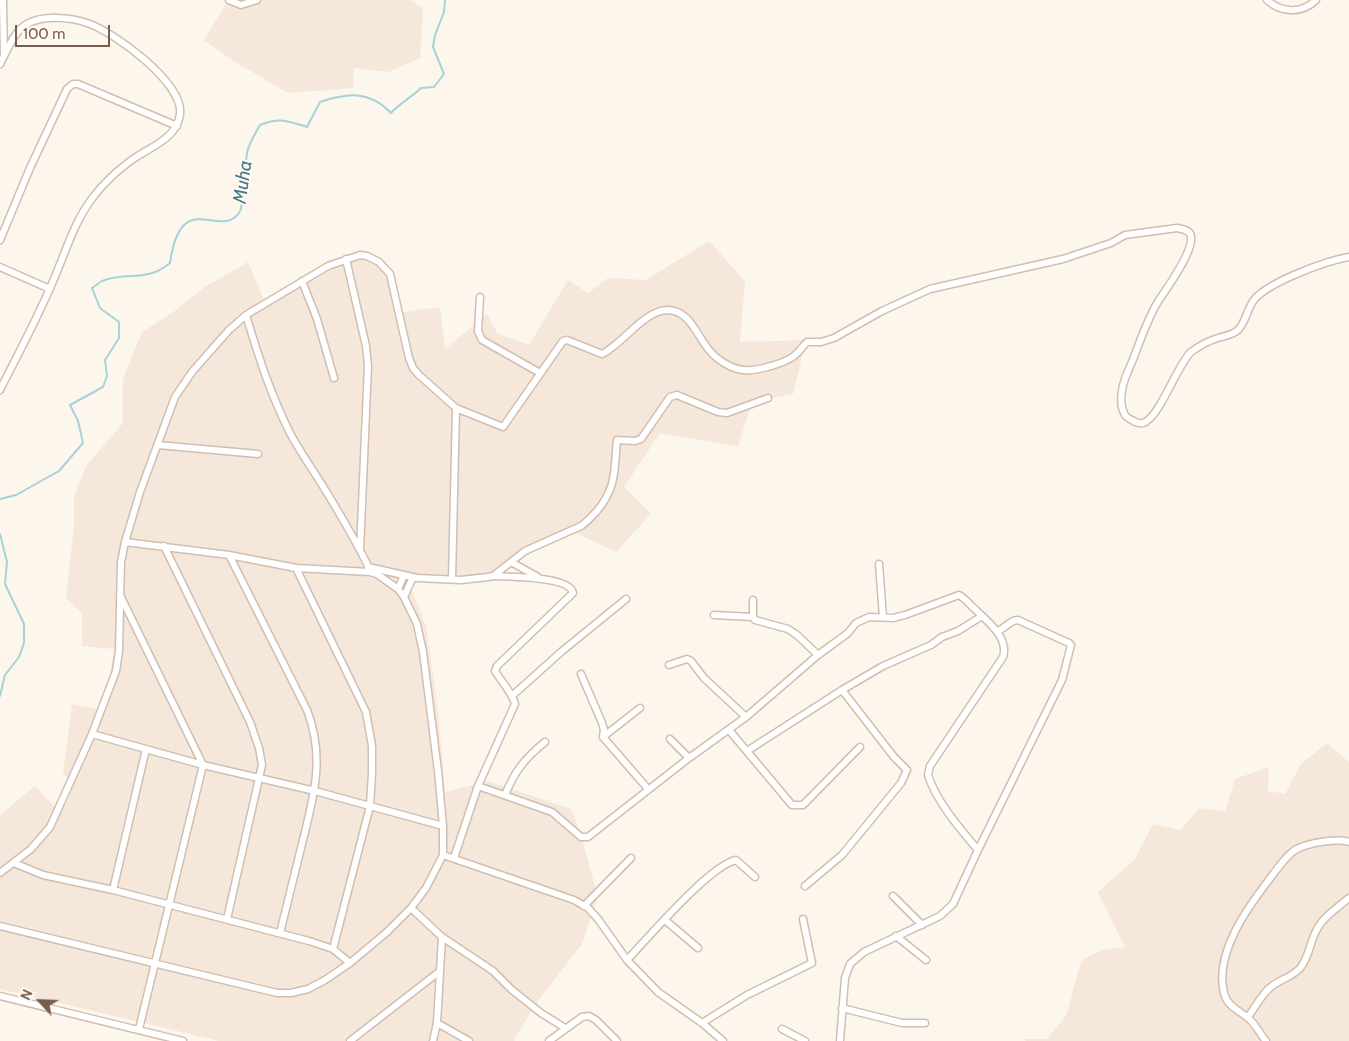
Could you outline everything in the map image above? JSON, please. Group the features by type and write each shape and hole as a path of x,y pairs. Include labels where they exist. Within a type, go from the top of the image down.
{"street":[{"path":"3,0 4,56"},
{"path":"229,0 241,5 257,0"},
{"path":"1267,0 1276,7 1285,10 1305,8 1316,0"},
{"path":"0,64 20,30 26,24 49,19 68,19 87,23 105,31 141,56 161,75 177,97 180,106 177,126 167,137 130,161 94,196 83,212 50,289 0,390"},
{"path":"0,240 30,168 70,86 78,84 177,126"},
{"path":"0,874 31,849 50,827 92,734 116,671 119,650 121,562 125,542 175,397 209,351 246,315 328,266 360,255 380,262 393,282 401,326 413,368 456,408 503,428 555,351 565,340 602,354 612,348 650,316 668,310 683,315 697,330 708,350 717,358 742,370 751,370 791,358 807,342 821,342 834,338 882,311 930,289 1062,259 1111,242 1125,235 1176,228 1183,229 1190,233 1192,237 1190,246 1168,289 1159,300 1149,320 1121,392 1124,414 1129,419 1143,423 1148,420 1167,394 1178,370 1190,354 1202,345 1237,332 1250,306 1260,294 1287,278 1349,256"},
{"path":"346,259 366,346 368,366 360,550"},
{"path":"0,267 50,289"},
{"path":"302,280 317,319 334,378"},
{"path":"480,297 478,331 482,340 540,373"},
{"path":"0,926 277,993 291,993 308,989 326,980 386,932 411,908 426,888 443,855 443,826 438,772 423,652 417,624 398,589 369,569 325,489 301,453 281,414 262,369 246,315"},
{"path":"493,576 525,551 581,526 589,520 605,502 612,487 617,440 635,441 641,439 670,396 677,395 718,412 727,412 768,398"},
{"path":"452,579 456,408"},
{"path":"158,444 258,454"},
{"path":"125,542 229,555 296,568 369,569 413,577 452,579 493,576 540,579 566,584 571,587 573,593 497,666 495,671 512,696 515,704 478,786 454,858"},
{"path":"164,546 250,722 261,756 260,778 227,919"},
{"path":"229,555 307,710 313,725 316,744 315,791 280,933"},
{"path":"511,562 540,579"},
{"path":"879,564 883,617"},
{"path":"296,568 366,712 372,746 370,806 333,949"},
{"path":"398,589 404,575"},
{"path":"404,597 413,577"},
{"path":"119,594 203,765 138,1029"},
{"path":"478,786 552,812 580,837 585,838 746,717 818,654 848,633 861,620 868,617 904,615 959,595 997,632 1004,648 1003,658 930,766 928,776 960,830 978,850"},
{"path":"512,696 561,652 626,599"},
{"path":"753,600 753,617"},
{"path":"714,615 753,617 755,620 788,629 818,654"},
{"path":"748,751 842,690 883,666 931,645 942,637 958,631 982,616"},
{"path":"840,1041 845,978 850,964 864,952 940,916 953,904 1062,680 1071,645 1069,643 1018,620 1014,620 997,632"},
{"path":"669,665 687,659 691,660 704,678 746,717"},
{"path":"580,674 602,723 603,737 648,790"},
{"path":"805,886 842,855 901,783 907,773 907,770 894,757 842,690"},
{"path":"603,737 640,708"},
{"path":"729,730 792,805 797,806 803,805 860,747"},
{"path":"92,734 203,765 315,791 443,826"},
{"path":"670,739 689,758"},
{"path":"505,796 520,766 528,756 545,742"},
{"path":"113,890 146,748"},
{"path":"1266,1041 1248,1017 1232,1006 1225,996 1222,973 1230,943 1237,927 1258,895 1292,853 1304,847 1324,842 1349,842"},
{"path":"443,855 574,900 584,906 598,919 627,960 658,992 702,1023 722,1041"},
{"path":"584,906 631,858"},
{"path":"627,960 700,883 729,861 736,860 755,877"},
{"path":"14,863 43,875 113,890 280,933 333,949 350,962"},
{"path":"893,896 922,924"},
{"path":"1248,1017 1268,990 1293,975 1300,968 1306,960 1316,930 1322,922 1349,898"},
{"path":"411,908 442,937 493,971 512,990 541,1013 565,1028"},
{"path":"702,1023 747,994 812,963 803,919"},
{"path":"665,920 698,948"},
{"path":"896,936 926,960"},
{"path":"433,1041 437,1023 442,937"},
{"path":"350,1041 440,970"},
{"path":"0,996 183,1041"},
{"path":"842,1008 902,1023 925,1023"},
{"path":"549,1041 582,1017 589,1016 596,1020 617,1041"},
{"path":"437,1023 469,1041"},
{"path":"782,1028 805,1041"}],"shaded area":[{"path":"228,0 411,0 423,9 420,58 389,72 354,68 353,88 288,93 235,62 204,40"},
{"path":"709,241 745,281 740,342 806,340 793,394 752,402 738,446 660,433 624,487 651,514 616,552 569,530 530,547 498,578 423,577 411,588 426,626 438,711 445,792 488,781 571,809 580,832 598,896 582,944 540,998 514,1039 515,1041 219,1041 0,989 0,815 35,786 59,812 66,804 74,785 63,774 72,704 98,709 110,675 114,649 82,646 82,613 66,598 74,525 74,496 86,466 123,423 123,379 142,332 172,313 205,287 248,262 266,305 318,278 336,266 360,258 370,258 385,270 392,289 396,313 440,307 445,349 487,314 498,334 529,345 568,280 588,293 608,278 646,280"},
{"path":"1327,743 1349,762 1349,1041 1025,1041 1026,1039 1047,1039 1066,1016 1081,961 1101,950 1125,947 1098,892 1135,859 1153,824 1181,830 1199,808 1225,811 1235,779 1269,767 1268,791 1285,794 1301,764"}],"waterway":[{"name":"Muha","path":"0,499 16,495 59,471 83,443 78,421 70,405 103,387 107,376 105,360 119,338 119,322 100,308 92,288 102,281 111,278 153,273 170,263 175,240 183,227 191,220 231,220 239,213 242,202 240,182 245,170 249,146 260,125 273,121 284,121 307,127 320,102 349,95 357,95 374,100 391,113 421,88 434,87 444,74 433,47 435,35 444,12 445,0"},
{"name":"Muha","path":"0,534 7,562 5,584 24,624 24,643 19,657 5,675 0,696"}]}
